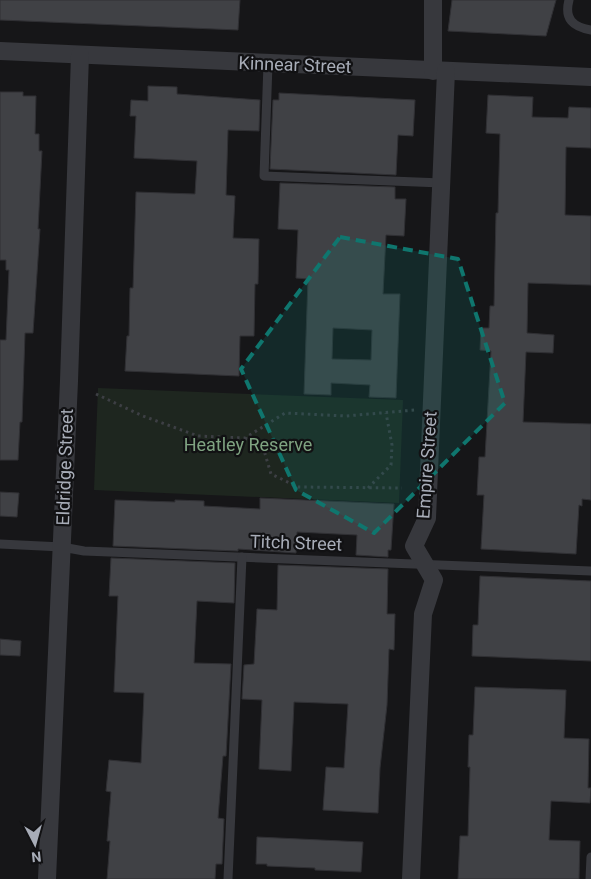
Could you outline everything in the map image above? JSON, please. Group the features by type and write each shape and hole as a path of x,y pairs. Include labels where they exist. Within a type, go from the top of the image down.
{"street":[{"name":"Empire Street","path":"411,879 423,614 434,580 423,565 414,546 427,518 442,184 439,71 433,0"},
{"name":"Kinnear Street","path":"0,51 591,77"},
{"name":"Eldridge Street","path":"48,879 80,55"}],"lane":[{"path":"569,0 567,9 570,20 580,28 591,30"},
{"path":"268,64 264,176 442,184"},
{"name":"Titch Street","path":"0,544 62,547 84,551 591,571"},
{"path":"228,879 242,557"},
{"path":"590,879 591,857"}],"path":[{"path":"96,394 143,416 198,436 245,438 263,447 271,474 298,487 402,488"},
{"path":"245,438 285,413 346,416 431,409"},
{"path":"368,488 391,465 392,445 386,412"}],"highlighted area":[{"path":"340,237 458,259 505,403 374,533 296,490 241,369"}],"green space":[{"name":"Heatley Reserve","path":"98,388 403,400 399,503 94,490"}],"building":[{"path":"0,0 240,0 238,30 0,20"},
{"path":"452,0 556,0 546,36 448,31"},
{"path":"148,86 177,87 177,94 260,100 259,131 228,130 226,195 235,196 233,238 259,239 258,284 255,284 254,336 240,336 239,376 125,371 127,336 129,336 130,288 133,288 136,192 195,194 197,161 134,158 136,116 130,116 131,100 148,101"},
{"path":"0,92 23,92 23,96 36,96 35,134 39,134 39,151 42,151 38,229 40,229 33,333 25,333 22,422 20,422 18,460 0,460 0,340 6,340 9,270 6,270 6,260 0,260"},
{"path":"279,93 415,100 413,136 398,135 396,175 270,169 273,100 279,100"},
{"path":"488,95 533,97 532,117 568,118 569,107 591,108 591,148 566,147 565,215 591,216 591,285 528,283 527,333 554,335 553,353 526,352 523,422 591,424 591,500 582,499 582,506 579,505 576,554 481,549 484,495 477,495 479,457 485,457 491,351 480,350 481,328 489,328 490,306 494,306 500,134 486,133"},
{"path":"280,183 395,187 395,199 406,199 404,236 386,235 383,294 400,294 396,398 369,397 370,385 331,383 331,395 304,394 308,279 296,278 298,230 278,229","holes":["333,328 372,330 371,360 332,359"]},
{"path":"0,492 19,493 17,517 0,516"},
{"path":"260,498 394,504 391,550 388,550 388,557 356,555 357,535 297,532 296,553 238,549 238,551 113,546 115,500 204,501 204,506 260,509"},
{"path":"111,558 235,563 234,603 197,601 194,663 231,664 226,756 223,756 218,818 224,819 222,864 216,864 215,879 107,879 110,841 107,841 111,792 106,791 109,760 141,763 144,693 114,692 118,596 109,596"},
{"path":"278,565 388,569 387,614 395,614 394,650 389,649 387,705 380,768 378,813 323,810 326,767 344,768 348,704 294,702 291,771 259,769 262,700 242,699 244,665 254,664 257,609 277,610"},
{"path":"480,576 591,581 591,661 472,656 473,625 478,625"},
{"path":"0,639 21,641 20,656 0,655"},
{"path":"475,687 566,690 564,738 589,739 588,788 591,788 590,803 551,801 549,840 580,841 579,879 458,879 460,836 468,836 469,735 473,735"},
{"path":"257,837 363,842 361,872 315,870 315,868 256,864"}]}
